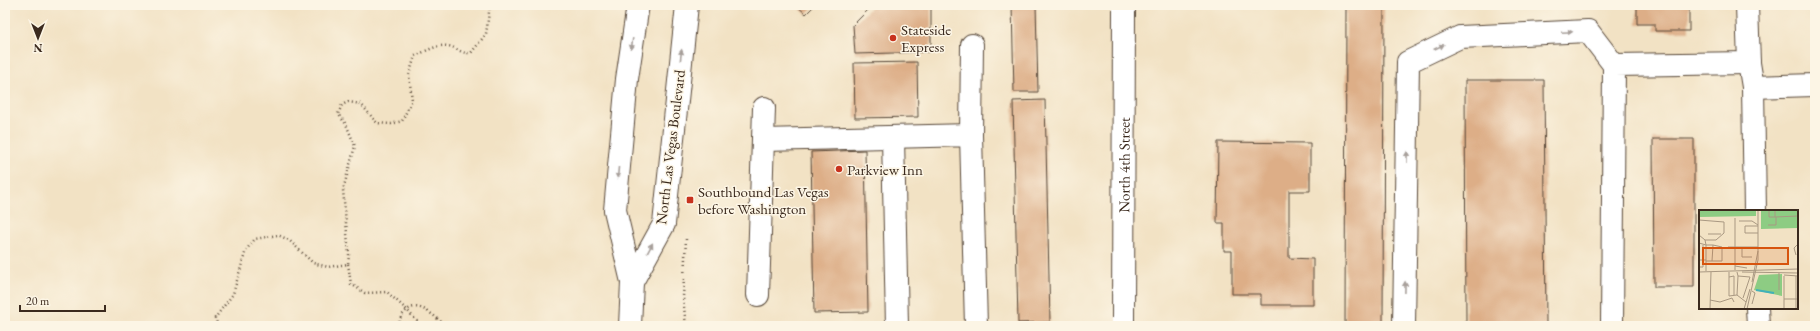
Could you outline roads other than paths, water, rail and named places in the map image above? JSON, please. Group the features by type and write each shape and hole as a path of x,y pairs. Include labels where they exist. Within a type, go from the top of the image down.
{"main road":[{"name":"North Las Vegas Boulevard","path":"630,326 632,282 615,210 627,80 638,5"},
{"name":"North Las Vegas Boulevard","path":"632,282 664,224 687,5"},
{"name":"North 4th Street","path":"1123,326 1124,5"},
{"path":"1747,5 1749,63 1752,86 1755,210"},
{"path":"1404,326 1408,62 1460,37 1588,31 1614,65 1612,326"},
{"path":"972,45 972,135 976,326"},
{"path":"1614,65 1749,63"},
{"path":"1752,86 1815,85"},
{"path":"758,295 764,108"},
{"path":"763,140 972,135"},
{"path":"894,137 896,326"},
{"path":"1757,309 1758,326"}],"place":[{"name":"Stateside Express","path":"893,38"},
{"name":"Parkview Inn","path":"839,169"},
{"name":"Southbound Las Vegas before Washington","path":"690,200"}]}
